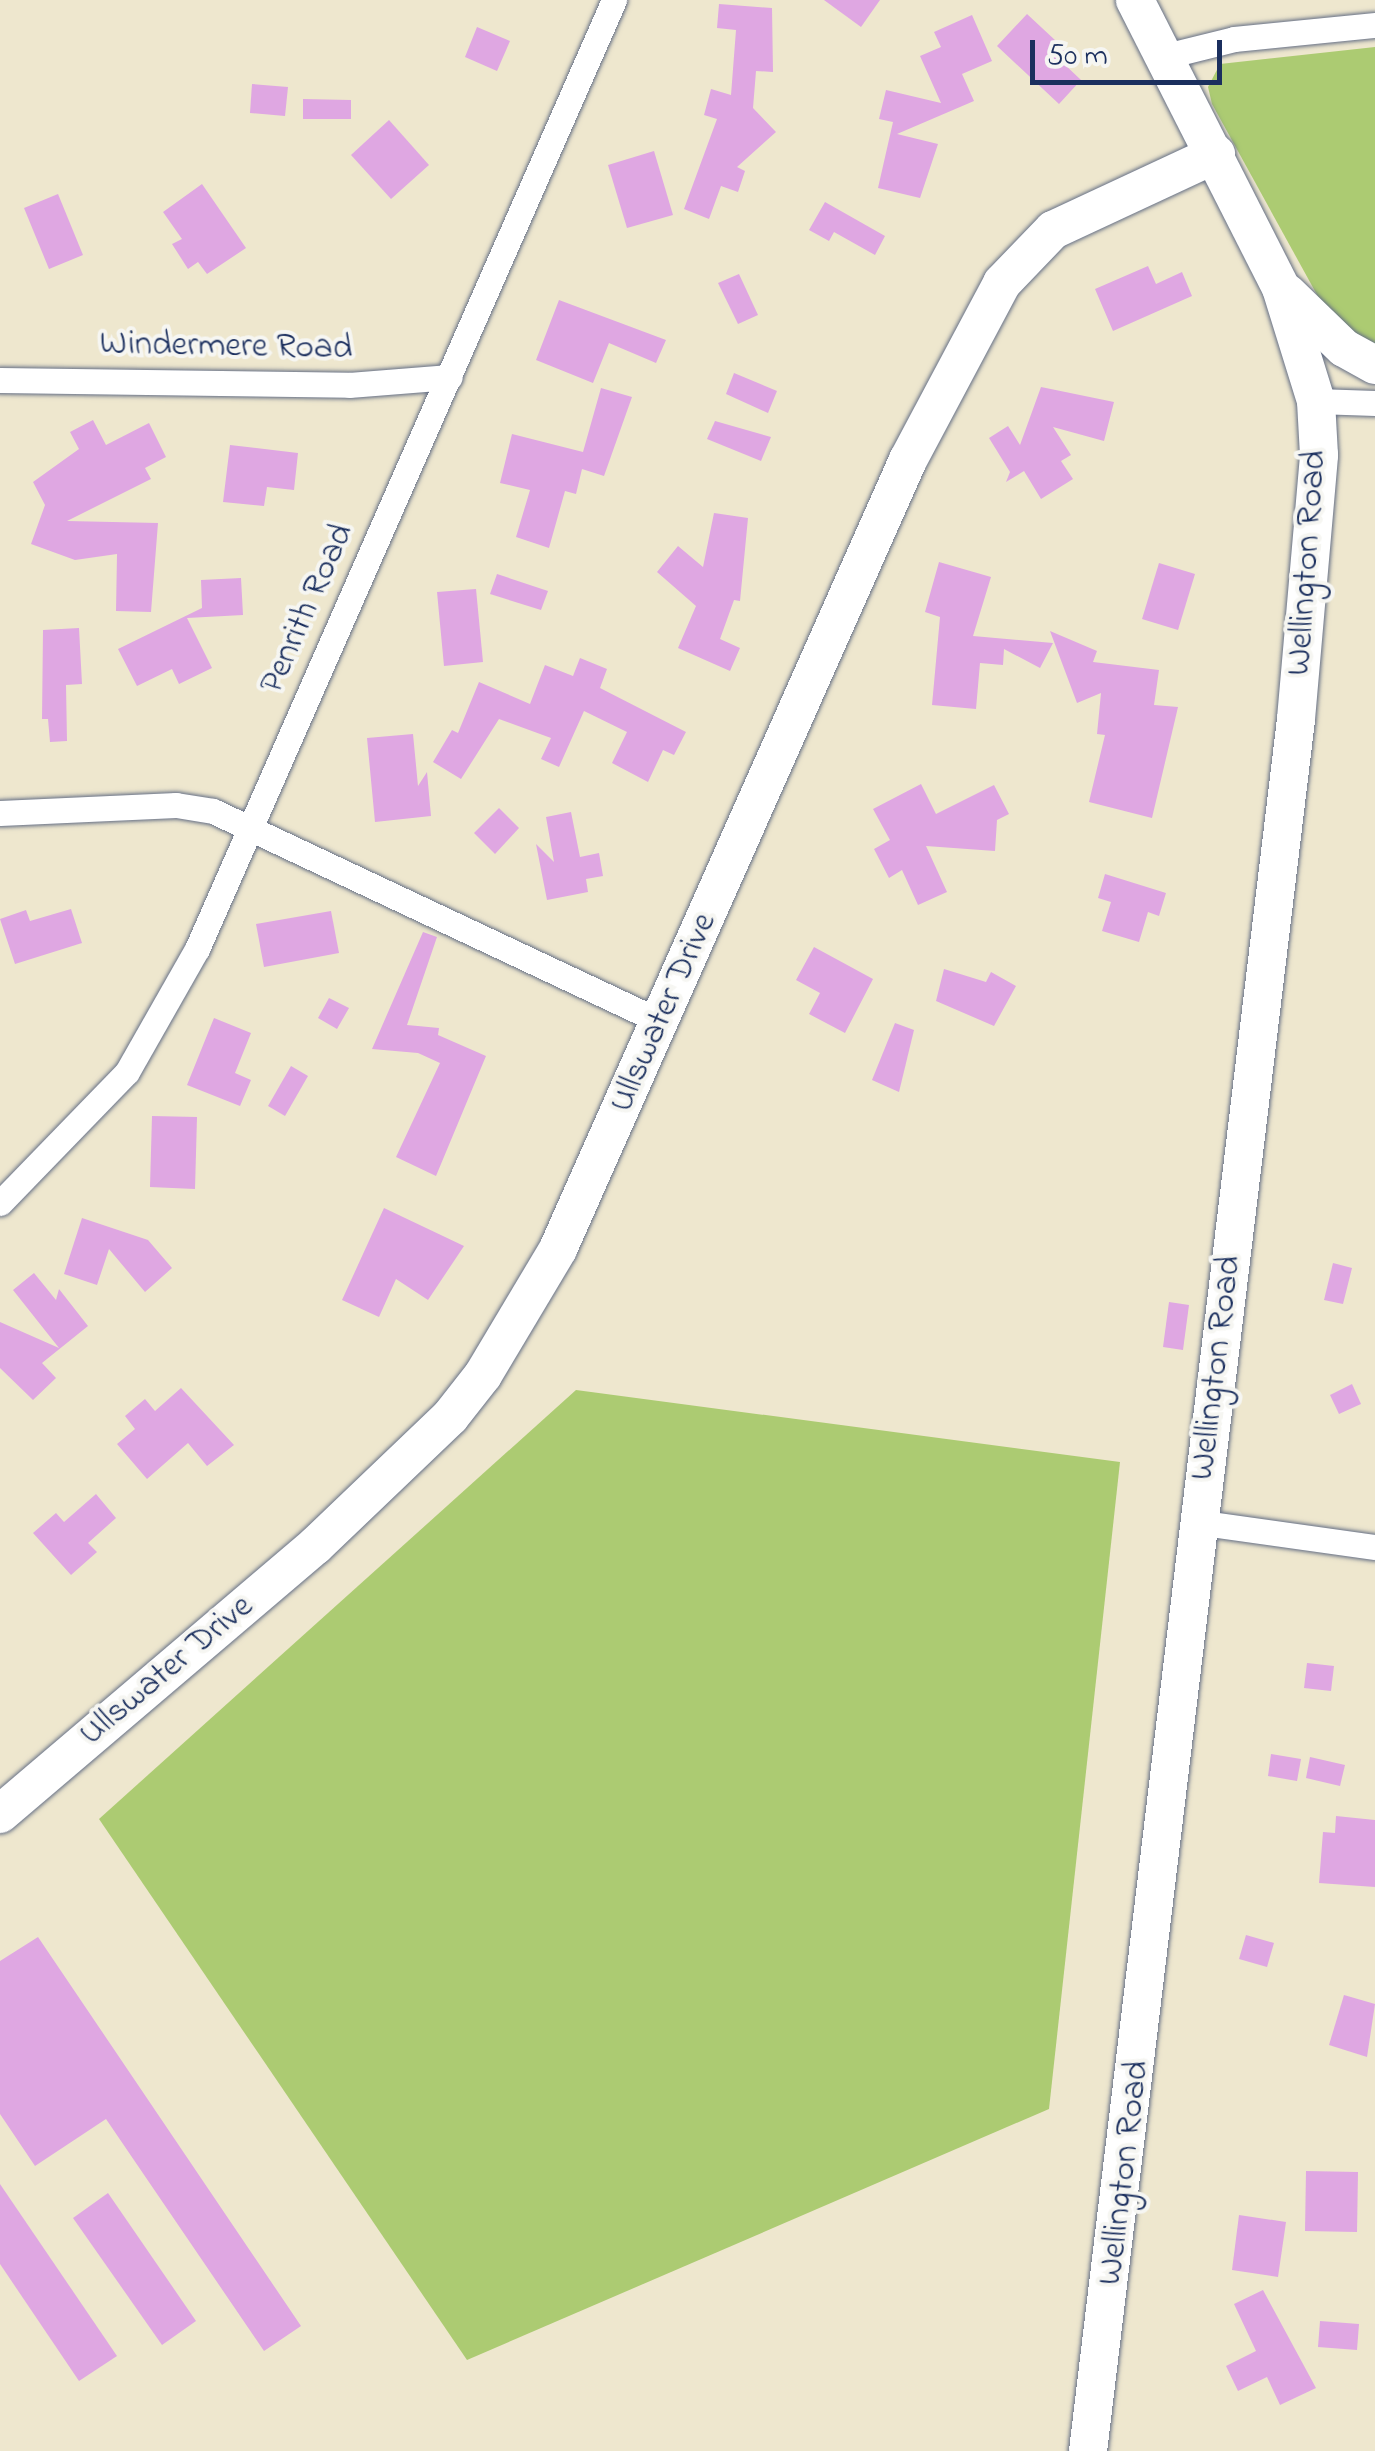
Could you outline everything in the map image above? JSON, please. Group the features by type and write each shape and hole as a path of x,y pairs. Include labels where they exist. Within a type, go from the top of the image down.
{"main road":[{"path":"1135,0 1281,288 1344,348 1375,365"},
{"name":"Ullswater Drive","path":"0,1814 315,1546 450,1417 524,1314 662,1022 908,460 1002,283 1053,230 1216,154"},
{"name":"Wellington Road","path":"1088,2451 1296,720 1319,455 1316,401 1281,288"}],"street":[{"name":"Penrith Road","path":"0,1203 127,1072 197,948 614,0"},
{"path":"1166,56 1234,40 1375,24"},
{"name":"Windermere Road","path":"0,380 350,385 450,378"},
{"path":"1316,401 1375,402"},
{"path":"0,812 176,805 252,825 662,1022"},
{"path":"1197,1522 1375,1548"}],"green space":[{"path":"1375,47 1375,349 1327,313 1212,104 1208,87 1220,64"},
{"path":"576,1390 1120,1462 1049,2109 467,2360 99,1819"}],"building":[{"path":"824,0 880,0 861,27"},
{"path":"719,4 772,8 773,72 756,71 753,108 776,132 737,167 745,171 738,192 721,186 709,219 684,209 717,119 704,115 711,89 731,95 736,30 717,28"},
{"path":"1027,14 1070,54 1062,62 1081,80 1059,104 997,46"},
{"path":"972,15 992,61 962,74 974,101 897,134 938,144 920,198 878,188 893,122 879,119 886,90 941,103 920,56 941,47 934,32"},
{"path":"477,27 510,41 497,71 465,57"},
{"path":"252,84 288,87 285,116 250,113"},
{"path":"303,99 351,100 351,119 303,119"},
{"path":"389,120 429,165 391,199 351,155"},
{"path":"654,151 673,215 627,228 608,165"},
{"path":"202,184 246,248 207,274 198,262 188,269 172,244 182,239 163,212"},
{"path":"58,194 83,255 49,269 24,208"},
{"path":"825,202 885,236 875,255 834,232 829,241 809,230"},
{"path":"1148,266 1156,284 1182,272 1192,296 1113,331 1095,289"},
{"path":"739,274 758,315 738,324 718,283"},
{"path":"559,300 666,340 656,363 609,343 593,383 536,360"},
{"path":"734,373 777,391 768,413 726,394"},
{"path":"1041,387 1114,402 1104,441 1053,427 1071,455 1061,461 1073,479 1041,499 1024,471 1006,482 1010,472 989,438 1008,426 1020,445"},
{"path":"601,388 632,397 604,476 582,469 576,494 565,491 549,548 516,537 530,490 500,483 512,434 583,452"},
{"path":"93,420 106,445 149,423 166,457 145,468 151,479 67,521 158,523 151,612 116,611 117,554 75,560 31,544 45,505 33,482 79,449 70,432"},
{"path":"715,421 771,437 761,461 707,439"},
{"path":"230,445 298,453 294,490 267,487 264,506 223,502"},
{"path":"714,513 748,518 740,601 734,600 720,639 740,648 730,671 678,648 696,606 657,572 678,546 703,567"},
{"path":"939,562 991,577 973,636 1053,643 1040,668 1004,649 1003,665 980,663 976,709 932,705 940,617 925,612"},
{"path":"1159,563 1195,574 1178,630 1142,619"},
{"path":"497,574 548,591 541,610 490,594"},
{"path":"241,578 243,615 187,618 212,668 179,684 172,669 137,686 118,649 202,608 201,580"},
{"path":"476,589 483,662 444,666 437,592"},
{"path":"79,628 82,684 66,685 67,741 50,742 48,719 42,719 43,630"},
{"path":"1050,631 1097,651 1093,662 1159,670 1154,705 1178,707 1152,818 1089,802 1105,735 1097,734 1101,693 1077,703"},
{"path":"580,658 607,669 600,688 686,732 674,755 663,750 648,782 612,763 627,732 584,711 559,767 541,759 551,738 499,719 461,779 433,762 452,730 458,733 479,682 530,704 545,665 573,676"},
{"path":"413,734 418,786 427,772 431,816 375,822 367,738"},
{"path":"921,784 936,814 994,785 1009,814 997,820 995,851 926,846 947,892 918,905 902,870 889,878 874,849 890,840 873,809"},
{"path":"499,808 519,828 495,854 474,833"},
{"path":"571,812 580,857 599,853 603,876 586,879 588,892 547,900 536,844 554,862 546,817"},
{"path":"1105,874 1166,893 1159,916 1148,912 1139,942 1102,931 1111,902 1098,898"},
{"path":"71,909 82,943 15,964 0,919 26,910 30,921"},
{"path":"331,911 339,953 264,967 256,924"},
{"path":"423,932 437,937 407,1025 439,1028 438,1035 486,1056 436,1176 396,1157 440,1063 418,1053 372,1049"},
{"path":"814,947 873,979 845,1033 809,1014 820,993 796,980"},
{"path":"944,969 986,982 991,972 1016,986 994,1026 936,1001"},
{"path":"329,998 349,1008 337,1029 318,1018"},
{"path":"214,1018 251,1033 235,1073 251,1080 240,1106 187,1085"},
{"path":"895,1023 914,1030 899,1092 872,1080"},
{"path":"291,1066 308,1076 285,1116 268,1106"},
{"path":"152,1116 197,1117 195,1189 150,1187"},
{"path":"384,1208 464,1246 428,1300 396,1279 379,1317 342,1300"},
{"path":"82,1218 148,1240 172,1268 145,1292 109,1249 97,1285 64,1274"},
{"path":"1333,1263 1352,1268 1343,1304 1324,1300"},
{"path":"34,1273 56,1300 59,1289 88,1326 42,1363 56,1378 33,1400 0,1368 0,1322 59,1348 13,1290"},
{"path":"1169,1302 1189,1305 1183,1350 1163,1347"},
{"path":"1352,1384 1361,1404 1339,1414 1330,1395"},
{"path":"181,1388 234,1445 207,1466 188,1443 147,1479 117,1444 135,1429 125,1416 145,1399 155,1411"},
{"path":"96,1494 116,1518 88,1543 97,1552 71,1575 33,1533 56,1513 64,1522"},
{"path":"1307,1663 1334,1666 1331,1691 1304,1688"},
{"path":"1271,1754 1301,1759 1297,1781 1268,1776"},
{"path":"1310,1757 1345,1765 1340,1786 1306,1778"},
{"path":"1336,1816 1375,1820 1375,1887 1319,1883 1323,1832 1335,1833"},
{"path":"1246,1935 1274,1943 1267,1967 1239,1959"},
{"path":"38,1937 301,2326 264,2351 106,2119 35,2166 0,2114 0,1961"},
{"path":"1344,1995 1375,2004 1367,2057 1329,2045"},
{"path":"1306,2171 1358,2172 1357,2232 1305,2231"},
{"path":"0,2184 117,2356 79,2381 0,2264"},
{"path":"108,2193 196,2321 162,2345 73,2218"},
{"path":"1239,2215 1286,2222 1278,2277 1232,2270"},
{"path":"1263,2290 1316,2388 1280,2405 1267,2377 1238,2391 1226,2366 1256,2351 1234,2304"},
{"path":"1320,2321 1359,2324 1357,2350 1318,2347"}]}
